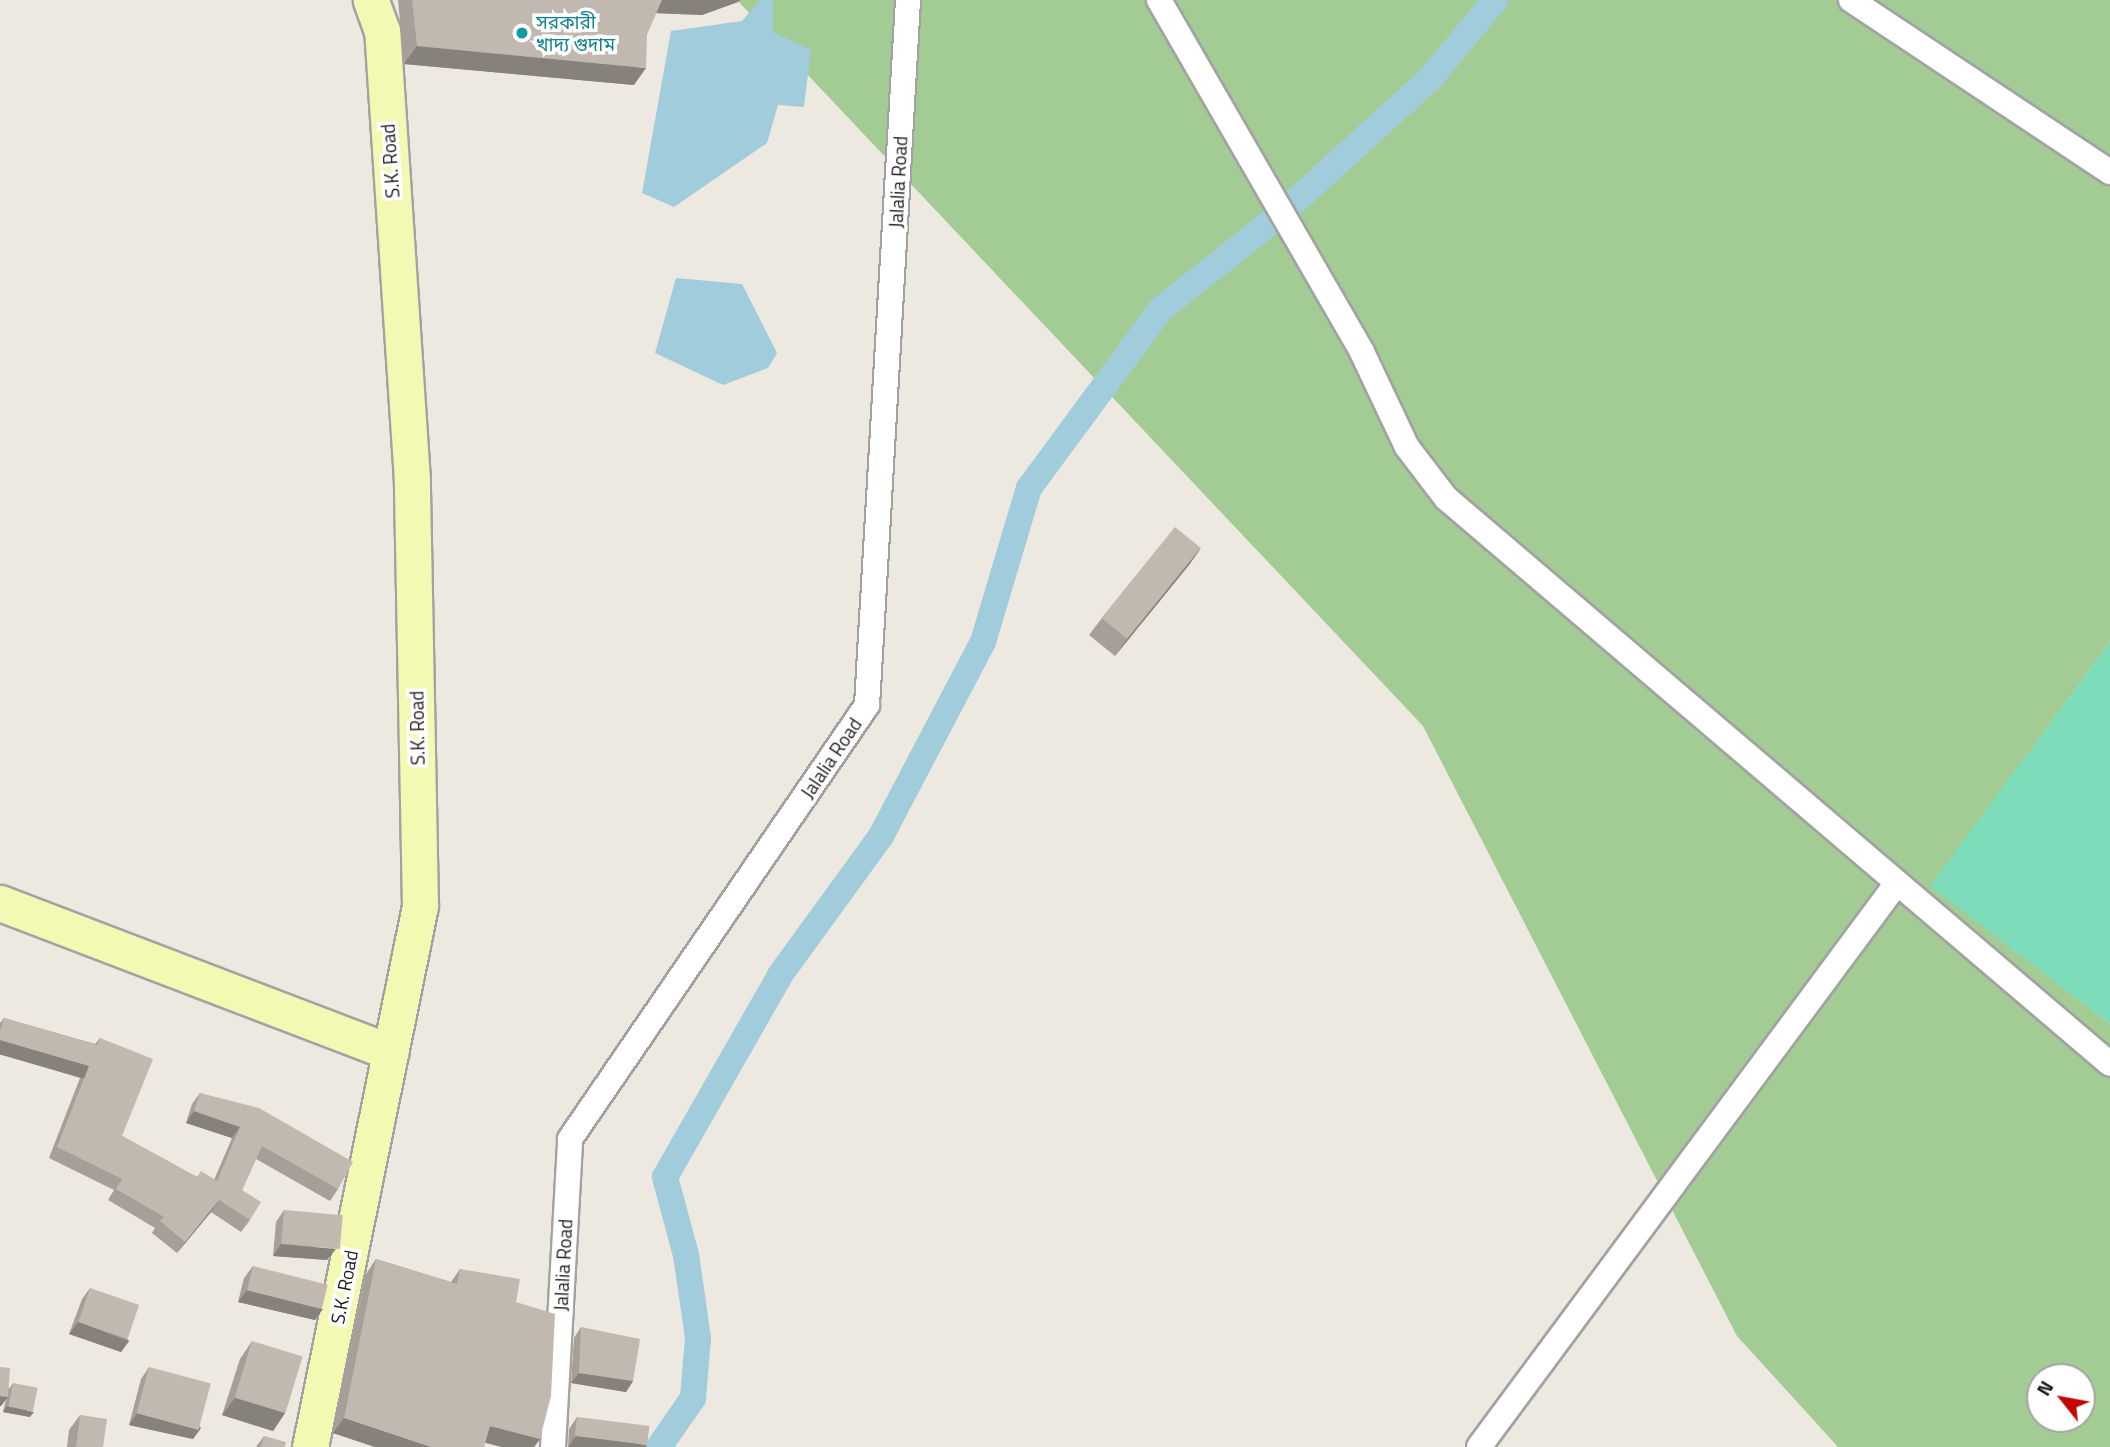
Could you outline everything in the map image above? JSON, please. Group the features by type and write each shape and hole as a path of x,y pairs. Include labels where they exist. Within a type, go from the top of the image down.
{"main road":[{"name":"S.K. Road","path":"310,1447 420,906 412,493 382,31 371,0"},
{"path":"0,904 391,1052"}],"street":[{"name":"Jalalia Road","path":"553,1447 570,1139 867,705 908,0"},
{"path":"1158,0 1254,165 1407,447 1446,498 1569,596 1650,674 2110,1063"},
{"path":"1851,0 2110,172"},
{"path":"1479,1447 1897,883"}],"green space":[{"path":"737,0 2110,0 2110,642 1931,886 2110,1024 2110,1447 1838,1447 1737,1336 1423,726"},
{"path":"2110,642 2110,1024 1930,886"}],"water":[{"path":"760,0 773,0 773,32 811,50 804,107 778,105 767,143 674,207 642,193 671,31 742,21"},
{"path":"676,278 742,284 777,353 768,368 723,385 655,353"}],"building":[{"name":"সরকারী খাদ্য গুদাম","path":"412,0 662,0 647,34 646,68 417,46"},
{"path":"1175,527 1201,548 1127,639 1101,618"},
{"path":"4,1018 97,1045 100,1038 153,1059 122,1136 197,1177 201,1171 217,1181 240,1127 194,1111 200,1093 259,1108 353,1162 338,1189 262,1146 242,1190 261,1202 250,1220 219,1200 185,1242 160,1221 164,1217 116,1189 122,1179 57,1147 89,1066 0,1040"},
{"path":"284,1210 343,1215 340,1249 281,1244"},
{"path":"376,1259 457,1284 460,1269 520,1279 516,1302 555,1314 551,1396 540,1439 490,1426 484,1447 431,1447 344,1418"},
{"path":"253,1266 328,1285 322,1309 247,1290"},
{"path":"90,1288 139,1305 127,1339 78,1322"},
{"path":"581,1327 640,1339 633,1381 579,1373"},
{"path":"252,1341 303,1356 285,1413 235,1397"},
{"path":"0,1367 10,1368 8,1397 0,1396"},
{"path":"149,1367 211,1384 198,1430 137,1413"},
{"path":"13,1383 38,1388 33,1411 8,1407"},
{"path":"80,1415 107,1419 103,1447 76,1447"},
{"path":"577,1417 649,1426 647,1445 575,1436"},
{"path":"264,1436 286,1442 285,1447 261,1447"}],"waterway":[{"path":"659,1447 693,1398 698,1338 686,1255 665,1177 780,975 881,836 983,642 1029,488 1161,309 1281,214 1429,80 1495,0"}],"place":[{"name":"সরকারী খাদ্য গুদাম","path":"522,33"}]}
